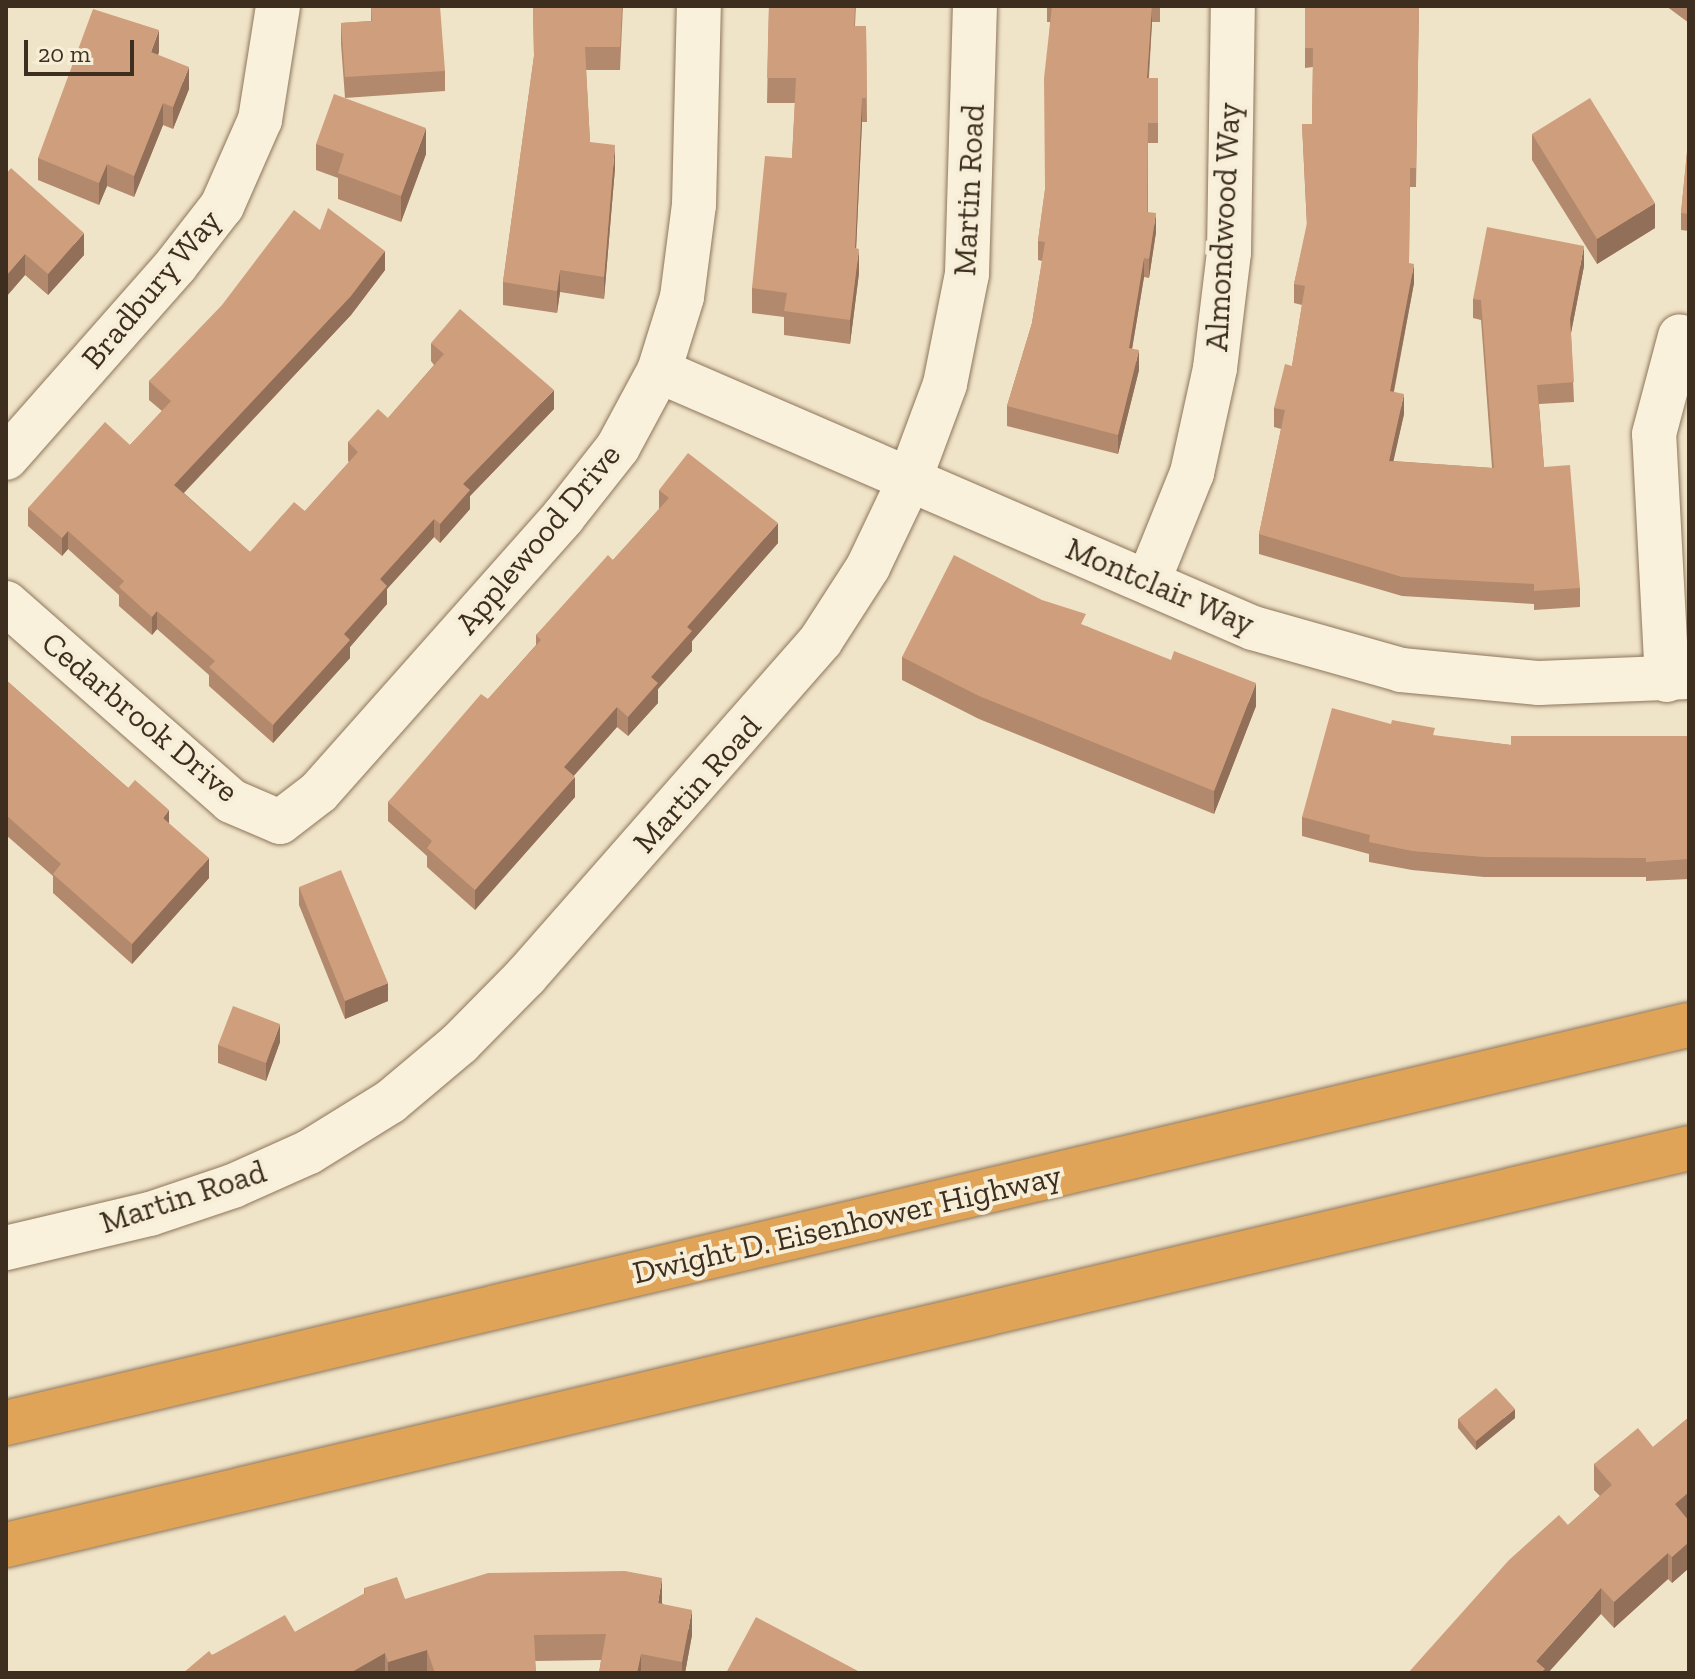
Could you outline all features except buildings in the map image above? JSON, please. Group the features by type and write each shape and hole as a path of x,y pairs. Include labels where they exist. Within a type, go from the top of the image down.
{"highway":[{"name":"Dwight D. Eisenhower Highway","path":"6,1423 1689,1025"},
{"path":"6,1545 1689,1148"}],"street":[{"name":"Bradbury Way","path":"6,458 176,265 222,206 260,120 278,6"},
{"name":"Applewood Drive","path":"280,822 319,792 563,517 618,447 659,371 682,297 694,205 699,6"},
{"name":"Martin Road","path":"7,1246 150,1214 283,1163 390,1102 460,1043 588,907 821,640 868,567 909,481 945,384 967,274 975,6"},
{"name":"Almondwood Way","path":"1148,582 1192,473 1215,368 1229,252 1233,6"},
{"path":"1678,679 1654,434 1680,336"},
{"name":"Montclair Way","path":"659,371 1253,628 1401,670 1539,683 1678,679"},
{"name":"Cedarbrook Drive","path":"6,603 231,801 280,822"}]}
